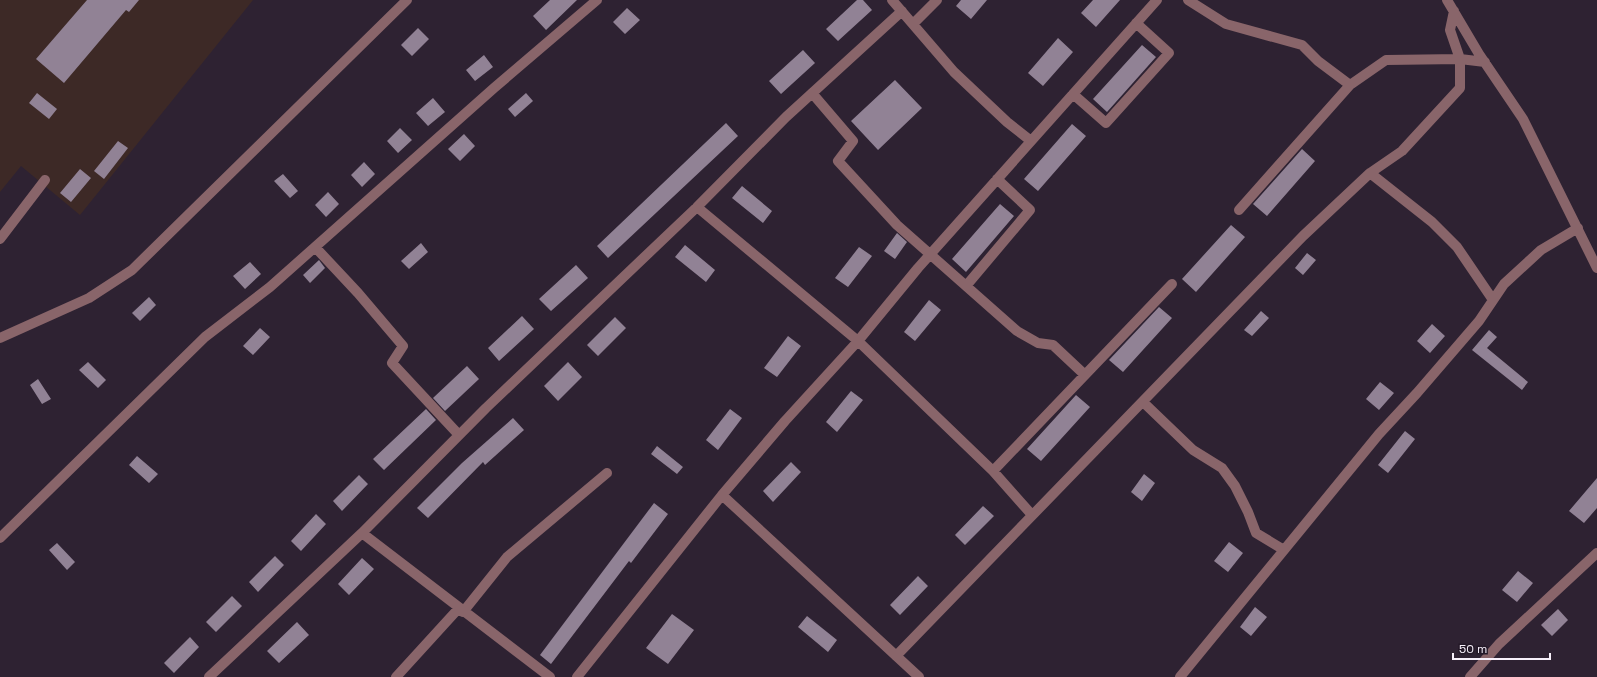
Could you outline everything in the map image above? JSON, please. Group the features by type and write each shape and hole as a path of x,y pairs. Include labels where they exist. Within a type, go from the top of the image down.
{"street":[{"path":"0,338 89,298 132,270 407,0"},
{"path":"0,538 205,337 270,287 494,88 597,0"},
{"path":"892,0 954,72 1007,122 1031,141"},
{"path":"913,24 937,0"},
{"path":"577,677 722,495 785,421 858,341 931,254 1157,0"},
{"path":"1188,0 1226,24 1302,45 1318,61 1350,85"},
{"path":"1447,0 1485,62 1523,119 1597,268"},
{"path":"209,677 362,533 459,435 812,93 902,11"},
{"path":"896,656 1303,236 1370,173 1402,151 1460,88 1460,59 1450,30 1454,11"},
{"path":"1073,94 1106,123 1122,106 1169,53 1136,23"},
{"path":"1239,210 1350,85 1386,60 1460,59 1485,62"},
{"path":"812,93 853,141 838,161 897,225 1017,331 1038,342 1053,345 1084,375"},
{"path":"1370,173 1432,222 1457,247 1493,300"},
{"path":"966,286 1030,210 997,179"},
{"path":"0,239 45,180"},
{"path":"696,207 858,341 994,471 1032,515"},
{"path":"1180,677 1379,434 1479,321 1504,284 1542,250 1578,228"},
{"path":"315,247 358,293 403,346 392,363 459,435"},
{"path":"994,471 1172,284"},
{"path":"1143,402 1193,450 1222,468 1235,486 1248,512 1256,533 1284,550"},
{"path":"396,677 461,610 508,557 607,473"},
{"path":"722,495 919,677"},
{"path":"362,533 550,677"},
{"path":"1470,677 1498,644 1597,553"}],"shaded area":[{"path":"0,0 253,0 80,215 21,166 0,192"}],"building":[{"path":"87,0 139,0 129,12 126,10 64,83 36,59"},
{"path":"550,0 577,0 546,30 533,16"},
{"path":"857,0 863,0 872,10 838,41 826,29"},
{"path":"961,0 987,0 971,19 956,6"},
{"path":"1093,0 1120,0 1096,27 1081,13"},
{"path":"627,8 640,20 625,34 613,22"},
{"path":"418,28 429,39 412,56 401,45"},
{"path":"1058,38 1073,52 1043,86 1028,73"},
{"path":"1142,45 1156,57 1107,112 1093,99"},
{"path":"803,50 815,63 781,94 769,81"},
{"path":"484,55 493,67 475,81 466,70"},
{"path":"895,80 922,108 878,150 851,121"},
{"path":"37,93 57,109 49,119 29,103"},
{"path":"526,93 533,101 515,117 508,109"},
{"path":"433,98 445,112 428,126 416,113"},
{"path":"726,123 738,136 608,258 597,246"},
{"path":"1072,124 1086,136 1038,191 1024,179"},
{"path":"400,128 412,140 398,153 387,141"},
{"path":"464,134 475,146 460,161 448,149"},
{"path":"118,141 128,148 104,179 94,171"},
{"path":"1302,149 1315,161 1267,216 1253,204"},
{"path":"364,162 375,174 362,187 351,175"},
{"path":"80,169 91,178 71,202 60,193"},
{"path":"283,174 298,191 290,198 274,181"},
{"path":"742,186 772,211 763,223 732,198"},
{"path":"328,192 339,204 326,217 315,205"},
{"path":"1000,204 1014,216 966,272 952,259"},
{"path":"1231,225 1245,237 1196,292 1182,279"},
{"path":"897,233 907,242 895,259 884,251"},
{"path":"421,243 428,252 409,269 401,261"},
{"path":"685,245 715,270 706,282 675,257"},
{"path":"859,247 872,256 848,287 835,278"},
{"path":"1307,253 1316,260 1303,275 1295,268"},
{"path":"319,260 325,268 310,283 303,275"},
{"path":"250,262 261,274 245,289 233,276"},
{"path":"576,265 588,278 551,311 539,299"},
{"path":"149,297 156,305 140,321 132,313"},
{"path":"929,300 941,310 915,341 904,332"},
{"path":"1159,307 1172,318 1123,372 1109,360"},
{"path":"1261,311 1269,318 1252,336 1244,330"},
{"path":"522,316 534,329 499,361 488,348"},
{"path":"615,317 626,328 598,356 587,345"},
{"path":"1432,324 1445,336 1430,353 1417,341"},
{"path":"260,328 270,337 253,355 243,346"},
{"path":"1489,330 1497,337 1487,348 1528,382 1522,390 1472,350"},
{"path":"788,336 801,346 777,377 764,368"},
{"path":"88,362 106,380 98,388 79,370"},
{"path":"568,362 582,377 558,401 544,386"},
{"path":"467,366 479,379 445,411 433,398"},
{"path":"38,379 51,399 42,404 30,385"},
{"path":"1380,382 1394,393 1379,410 1366,399"},
{"path":"851,391 863,400 837,432 826,422"},
{"path":"1076,395 1090,407 1041,461 1027,449"},
{"path":"426,409 436,420 384,470 373,459"},
{"path":"730,409 742,418 718,450 706,440"},
{"path":"513,418 524,430 485,465 483,462 428,518 417,508 462,463"},
{"path":"1405,431 1415,439 1388,473 1378,465"},
{"path":"657,446 683,467 677,474 651,454"},
{"path":"137,456 158,474 149,483 129,465"},
{"path":"791,462 801,472 773,502 763,491"},
{"path":"1144,474 1155,483 1142,501 1131,492"},
{"path":"359,475 368,484 342,511 333,501"},
{"path":"1597,478 1597,508 1584,523 1569,511"},
{"path":"654,503 668,514 631,563 629,561 551,664 540,655"},
{"path":"983,506 994,516 965,545 955,535"},
{"path":"316,514 326,524 301,551 291,541"},
{"path":"1229,542 1243,553 1228,572 1214,561"},
{"path":"57,543 75,562 67,570 49,550"},
{"path":"275,556 284,565 258,592 249,582"},
{"path":"362,558 374,569 349,595 338,584"},
{"path":"1518,571 1533,583 1517,602 1502,590"},
{"path":"918,576 928,586 900,615 890,605"},
{"path":"232,596 242,606 216,632 206,622"},
{"path":"1255,607 1267,617 1251,636 1240,627"},
{"path":"1558,609 1568,620 1552,636 1541,625"},
{"path":"672,614 694,630 668,664 646,648"},
{"path":"807,616 837,640 828,652 798,627"},
{"path":"297,622 309,635 279,663 267,651"},
{"path":"190,637 199,647 174,673 164,663"}]}
